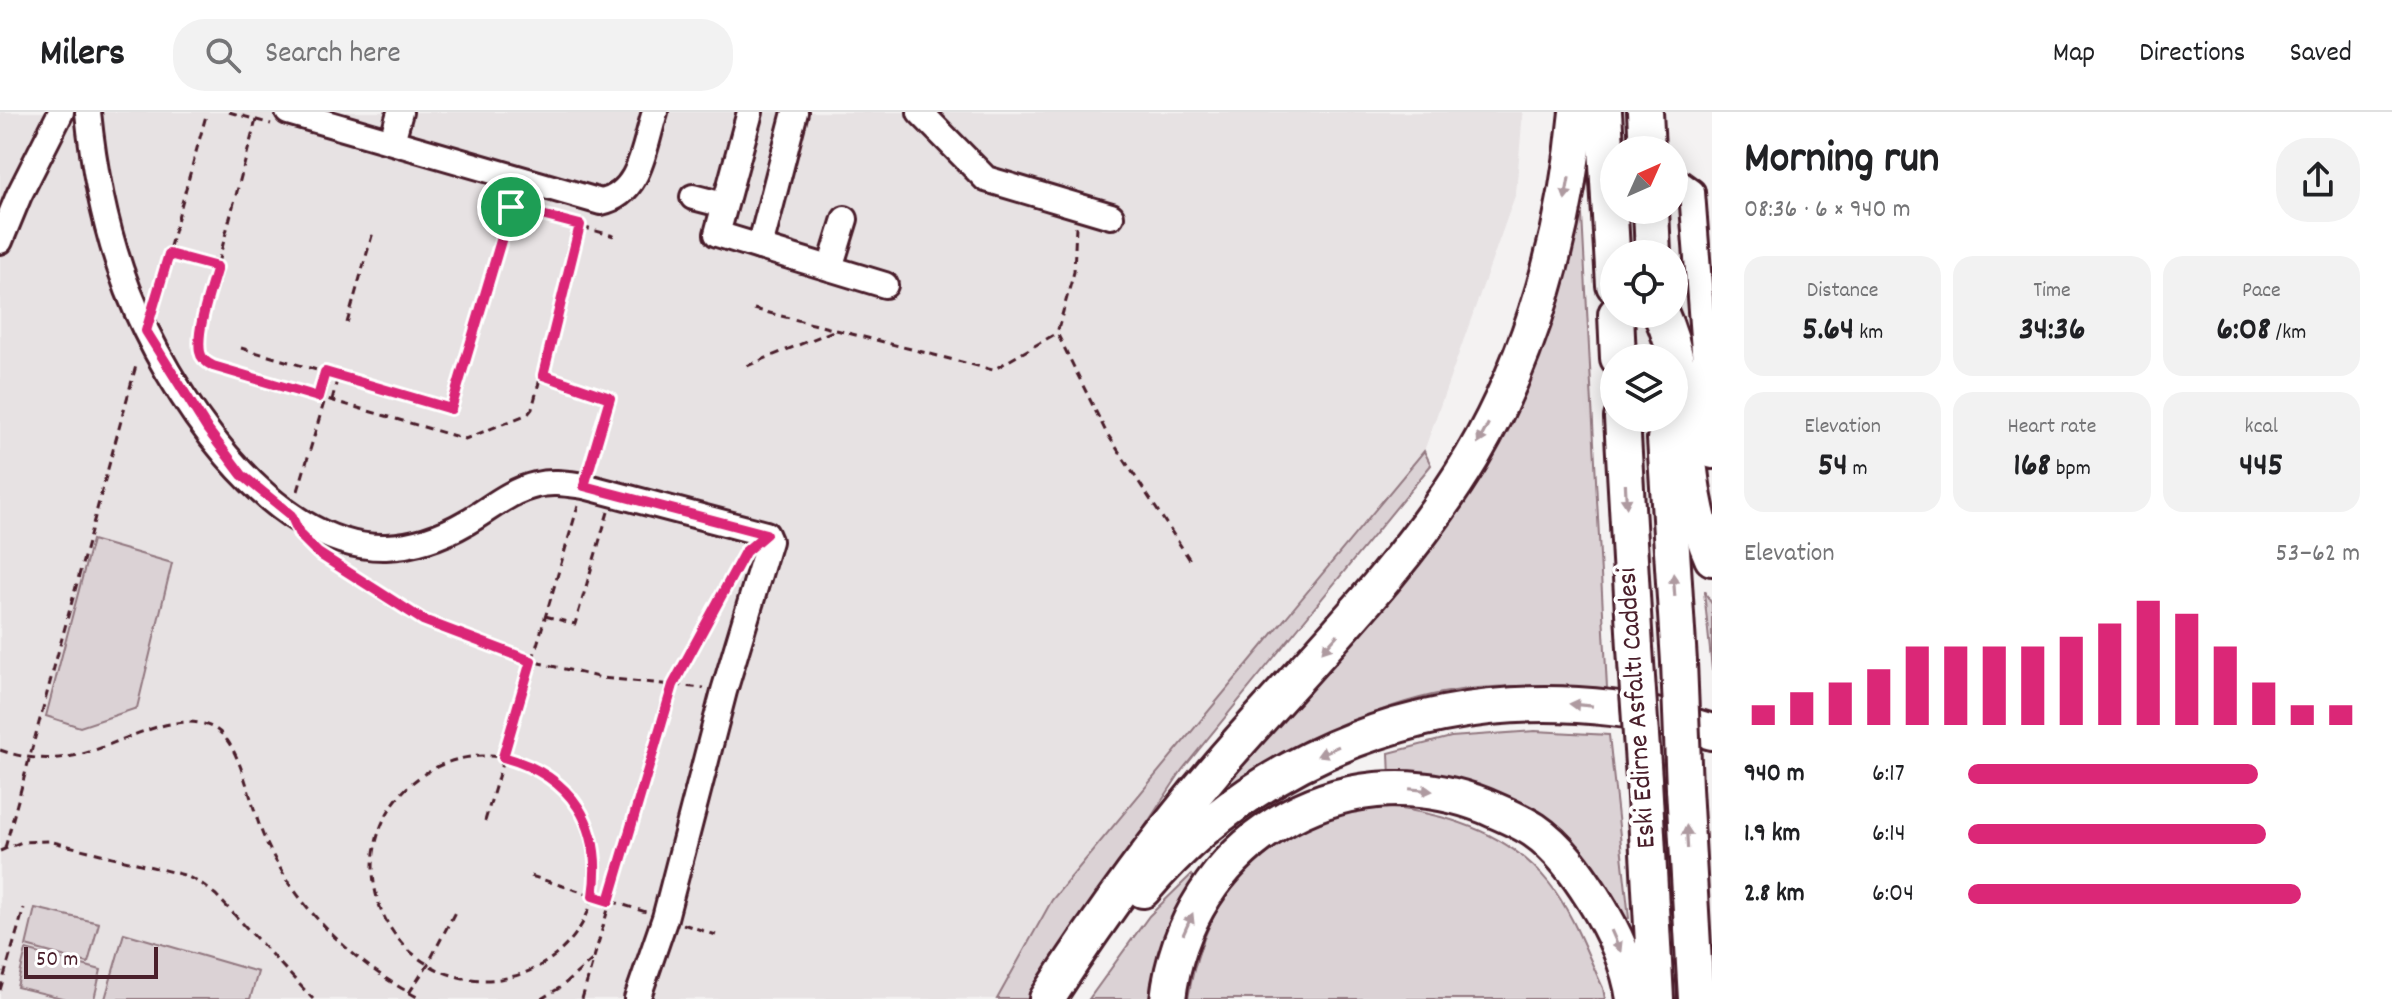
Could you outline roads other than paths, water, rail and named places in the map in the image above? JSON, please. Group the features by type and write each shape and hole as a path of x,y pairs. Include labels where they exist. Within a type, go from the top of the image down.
{"highway":[{"path":"1047,999 1098,921 1159,838 1220,764 1378,588 1430,520 1473,454 1501,399 1541,300 1563,210 1577,112"},
{"path":"1604,112 1611,240"},
{"path":"1645,112 1646,136"},
{"path":"1665,328 1673,346 1678,372 1688,466 1697,514 1712,558"},
{"name":"Eski Edirne Asfaltı Caddesi","path":"1623,432 1656,999"},
{"name":"Eski Edirne Asfaltı Caddesi","path":"1664,432 1696,999"},
{"path":"1065,999 1084,967 1128,908 1168,862 1259,788 1309,759 1353,740 1396,724 1437,714 1522,704 1614,708 1663,717 1712,732"},
{"path":"1168,999 1171,970 1186,925 1212,884 1246,845 1294,813 1322,801 1395,788 1426,789 1467,799 1534,830 1577,872 1601,910 1619,946 1634,999"},
{"path":"1693,941 1707,999"}],"street":[{"path":"0,241 19,195 61,112"},
{"path":"88,112 100,194 127,288 146,331 201,419 242,475 300,522 359,545 386,547 413,544 445,534 507,495 535,485 556,482 614,493 766,534 769,541 724,691 665,918 637,999"},
{"path":"288,112 601,202 620,196 633,183 655,112"},
{"path":"392,141 400,112"},
{"path":"750,112 717,234 885,285"},
{"path":"760,247 795,112"},
{"path":"920,112 986,179 1111,216"},
{"path":"1688,189 1692,192 1712,456"},
{"path":"693,197 724,205"},
{"path":"830,268 845,219"}]}
